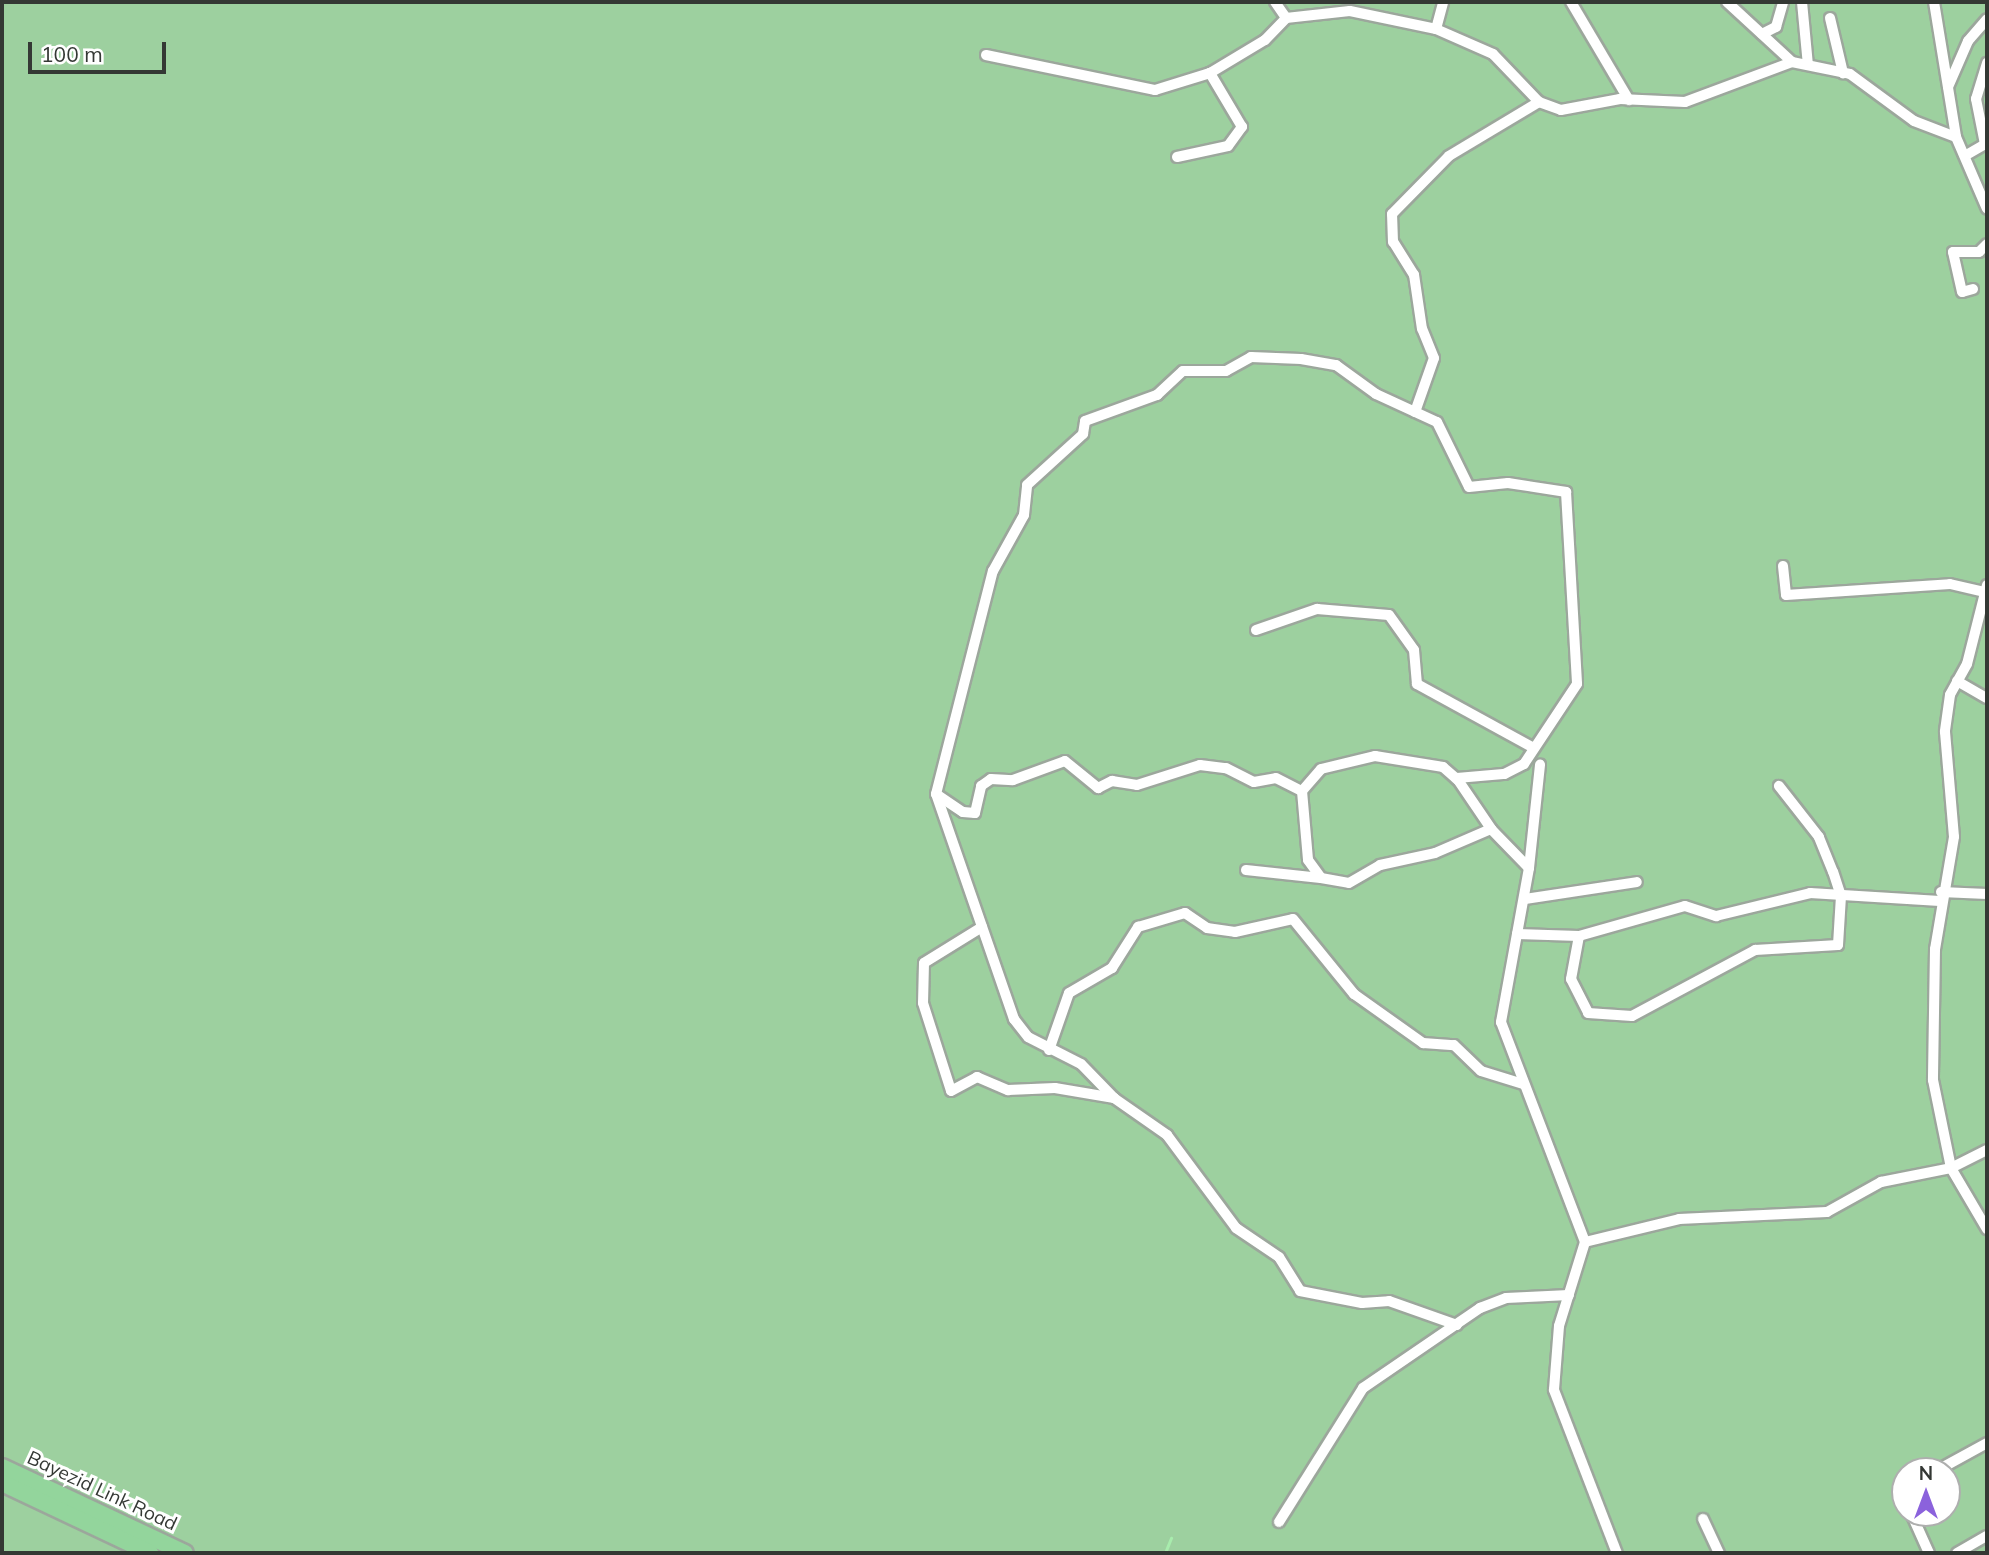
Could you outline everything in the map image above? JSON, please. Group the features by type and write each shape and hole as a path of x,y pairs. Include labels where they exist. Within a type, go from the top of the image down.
{"main road":[{"name":"Bayezid Link Road","path":"2,1467 185,1553"},
{"name":"Bayezid Link Road","path":"2,1483 150,1553"}],"street":[{"path":"1275,2 1286,18"},
{"path":"1436,29 1443,2"},
{"path":"1572,2 1629,100"},
{"path":"1727,2 1792,62"},
{"path":"1762,34 1776,27 1783,2"},
{"path":"1802,2 1808,65"},
{"path":"1934,2 1956,137 1968,154 1987,209"},
{"path":"986,55 1155,90 1210,73 1265,40 1286,18 1350,11 1436,29 1493,54 1539,102 1561,110 1629,100 1685,102 1792,62 1843,72 1914,121 1956,137"},
{"path":"1830,18 1843,72"},
{"path":"1947,91 1968,41 1987,19"},
{"path":"1968,154 1986,145 1977,106 1987,63"},
{"path":"1177,157 1227,146 1242,127 1210,73"},
{"path":"1977,106 1987,100"},
{"path":"1415,412 1434,358 1414,275 1393,242 1392,214 1449,156 1539,102"},
{"path":"1973,289 1962,292 1953,252 1979,252 1987,244"},
{"path":"1456,778 1504,774 1524,764 1551,718 1567,708 1577,684 1566,492 1508,483 1469,486 1437,422 1376,394 1336,365 1251,357 1226,371 1183,371 1157,395 1085,421 1083,435 1027,485 1024,514 993,571 936,794 1014,1019 1049,1050 1081,1064 1114,1098 1167,1135 1236,1228 1279,1257 1300,1290 1390,1301 1457,1325"},
{"path":"1783,566 1786,595 1950,584 1986,589 1945,732 1954,837 1941,897 1933,1080 1951,1168 1987,1229"},
{"path":"1256,630 1317,609 1389,615 1414,650 1417,684 1532,747"},
{"path":"1958,681 1987,698"},
{"path":"1321,878 1308,860 1302,791 1321,769 1375,756 1443,767 1456,778 1491,829 1529,868"},
{"path":"936,794 963,813 975,813 981,786 990,779 1013,780 1065,761 1098,788 1112,781 1138,785 1200,765 1226,768 1254,782 1276,778 1302,791"},
{"path":"1540,765 1525,899 1502,1022 1523,1084 1586,1242 1559,1326 1554,1390 1617,1553"},
{"path":"1579,936 1571,979 1588,1013 1632,1016 1755,950 1838,945 1841,896 1819,837 1779,786"},
{"path":"1246,870 1349,883 1380,865 1435,853 1491,829"},
{"path":"1525,899 1637,882"},
{"path":"1517,934 1579,936 1685,906 1716,916 1779,896 1941,897 1987,894"},
{"path":"1049,1050 1069,993 1112,968 1139,927 1185,913 1207,928 1235,932 1293,919 1354,994 1423,1043 1454,1045 1481,1071 1523,1084"},
{"path":"982,927 924,963 923,1003 951,1091 976,1077 1008,1090 1055,1088 1114,1098"},
{"path":"1586,1242 1679,1219 1827,1212 1881,1182 1951,1168 1987,1150"},
{"path":"1279,1522 1363,1388 1457,1325 1506,1298 1569,1295"},
{"path":"1961,1457 1987,1443"},
{"path":"1703,1519 1719,1553"},
{"path":"1917,1527 1929,1553"},
{"path":"1957,1553 1987,1536"}],"green space":[{"path":"2,2 1987,2 1987,1553 2,1553"}],"waterway":[{"path":"1165,1553 1171,1538"}]}
